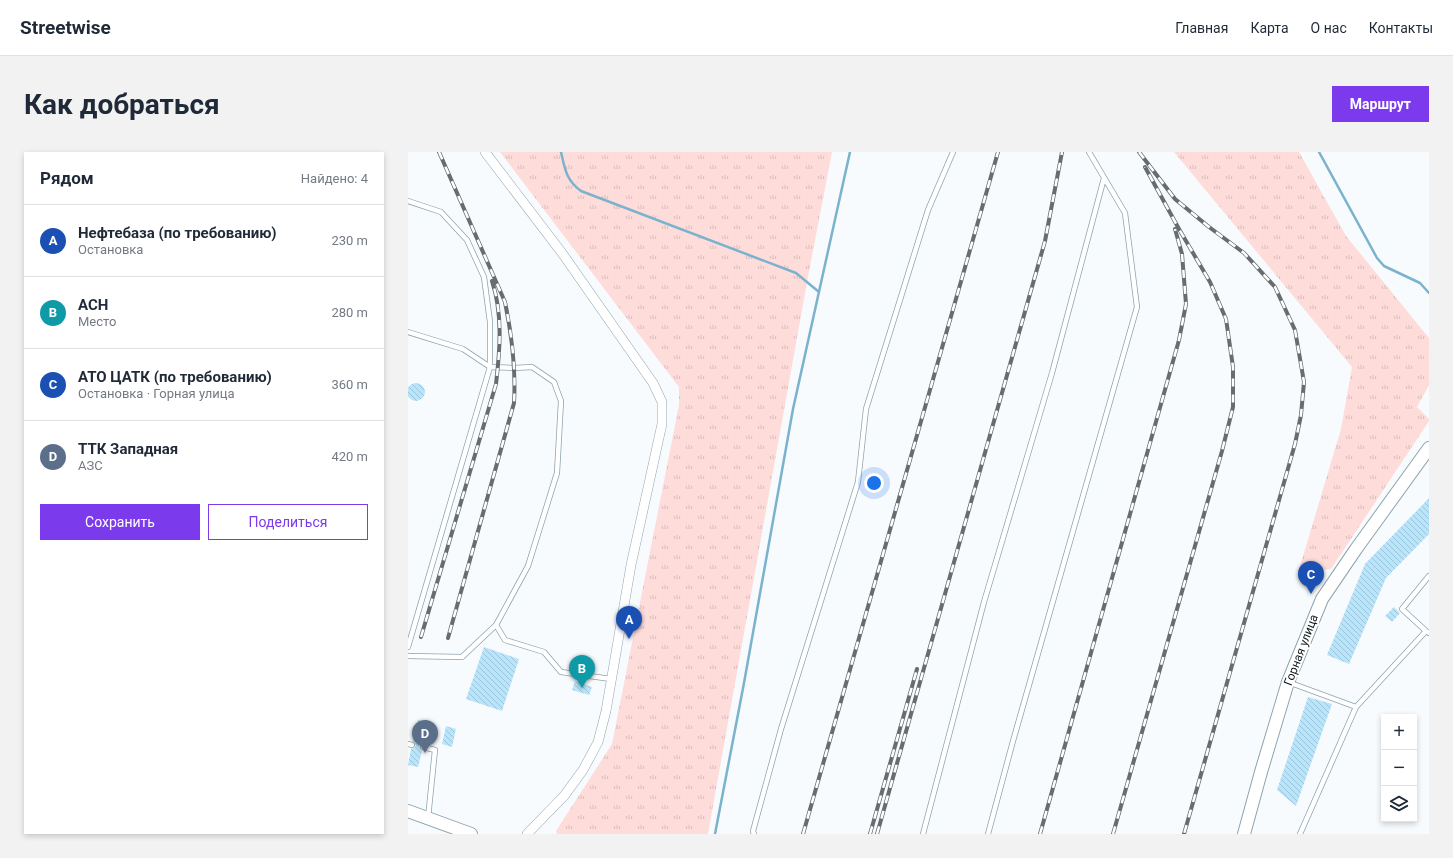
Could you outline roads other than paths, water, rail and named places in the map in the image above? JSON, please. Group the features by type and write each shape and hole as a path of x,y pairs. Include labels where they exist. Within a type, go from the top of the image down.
{"street":[{"path":"485,152 562,253 653,383 662,402 662,424 631,565 606,711 598,742 583,770 564,796 527,834"},
{"name":"Горная улица","path":"1244,834 1288,682 1322,599 1356,548 1429,448"},
{"path":"408,811 471,834"}],"lane":[{"path":"754,834 753,831 781,728 858,482 866,409 928,210 953,152"},
{"path":"988,834 1137,307 1125,213 1089,152"},
{"path":"922,834 984,602 1052,373 1104,178"},
{"path":"408,201 441,212 467,240 484,277 490,322 490,367 408,647"},
{"path":"408,332 463,348 490,367 532,367 554,382 561,401 557,473 528,566 496,625 462,657 408,656"},
{"path":"1300,834 1356,707 1428,632 1402,609 1429,576"},
{"path":"496,625 505,640 544,652 561,672 611,679"},
{"path":"1288,682 1356,707"},
{"path":"423,748 435,750 428,818"}],"waterway":[{"path":"561,152 569,178 581,191 796,273 819,292"},
{"path":"715,834 744,683 793,409 850,152"},
{"path":"1319,152 1377,258 1384,266 1420,283 1429,293"}],"railway":[{"path":"439,152 505,302 510,327 514,365 514,403 448,638"},
{"path":"803,834 998,152"},
{"path":"877,834 1045,241 1062,152"},
{"path":"1139,152 1175,199 1244,253 1275,287 1295,330 1304,382 1301,415 1295,444 1184,834"},
{"path":"1113,834 1222,451 1233,407 1233,367 1226,319 1210,282 1145,167"},
{"path":"1040,834 1179,340 1186,304 1182,254 1175,229"},
{"path":"421,637 496,384 500,332 498,306 492,281"},
{"path":"870,834 917,669"}],"place":[{"name":"АТО ЦАТК (по требованию)","path":"1311,594"},
{"name":"Нефтебаза (по требованию)","path":"629,639"},
{"name":"АСН","path":"582,688"},
{"name":"ТТК Западная","path":"425,753"}]}
